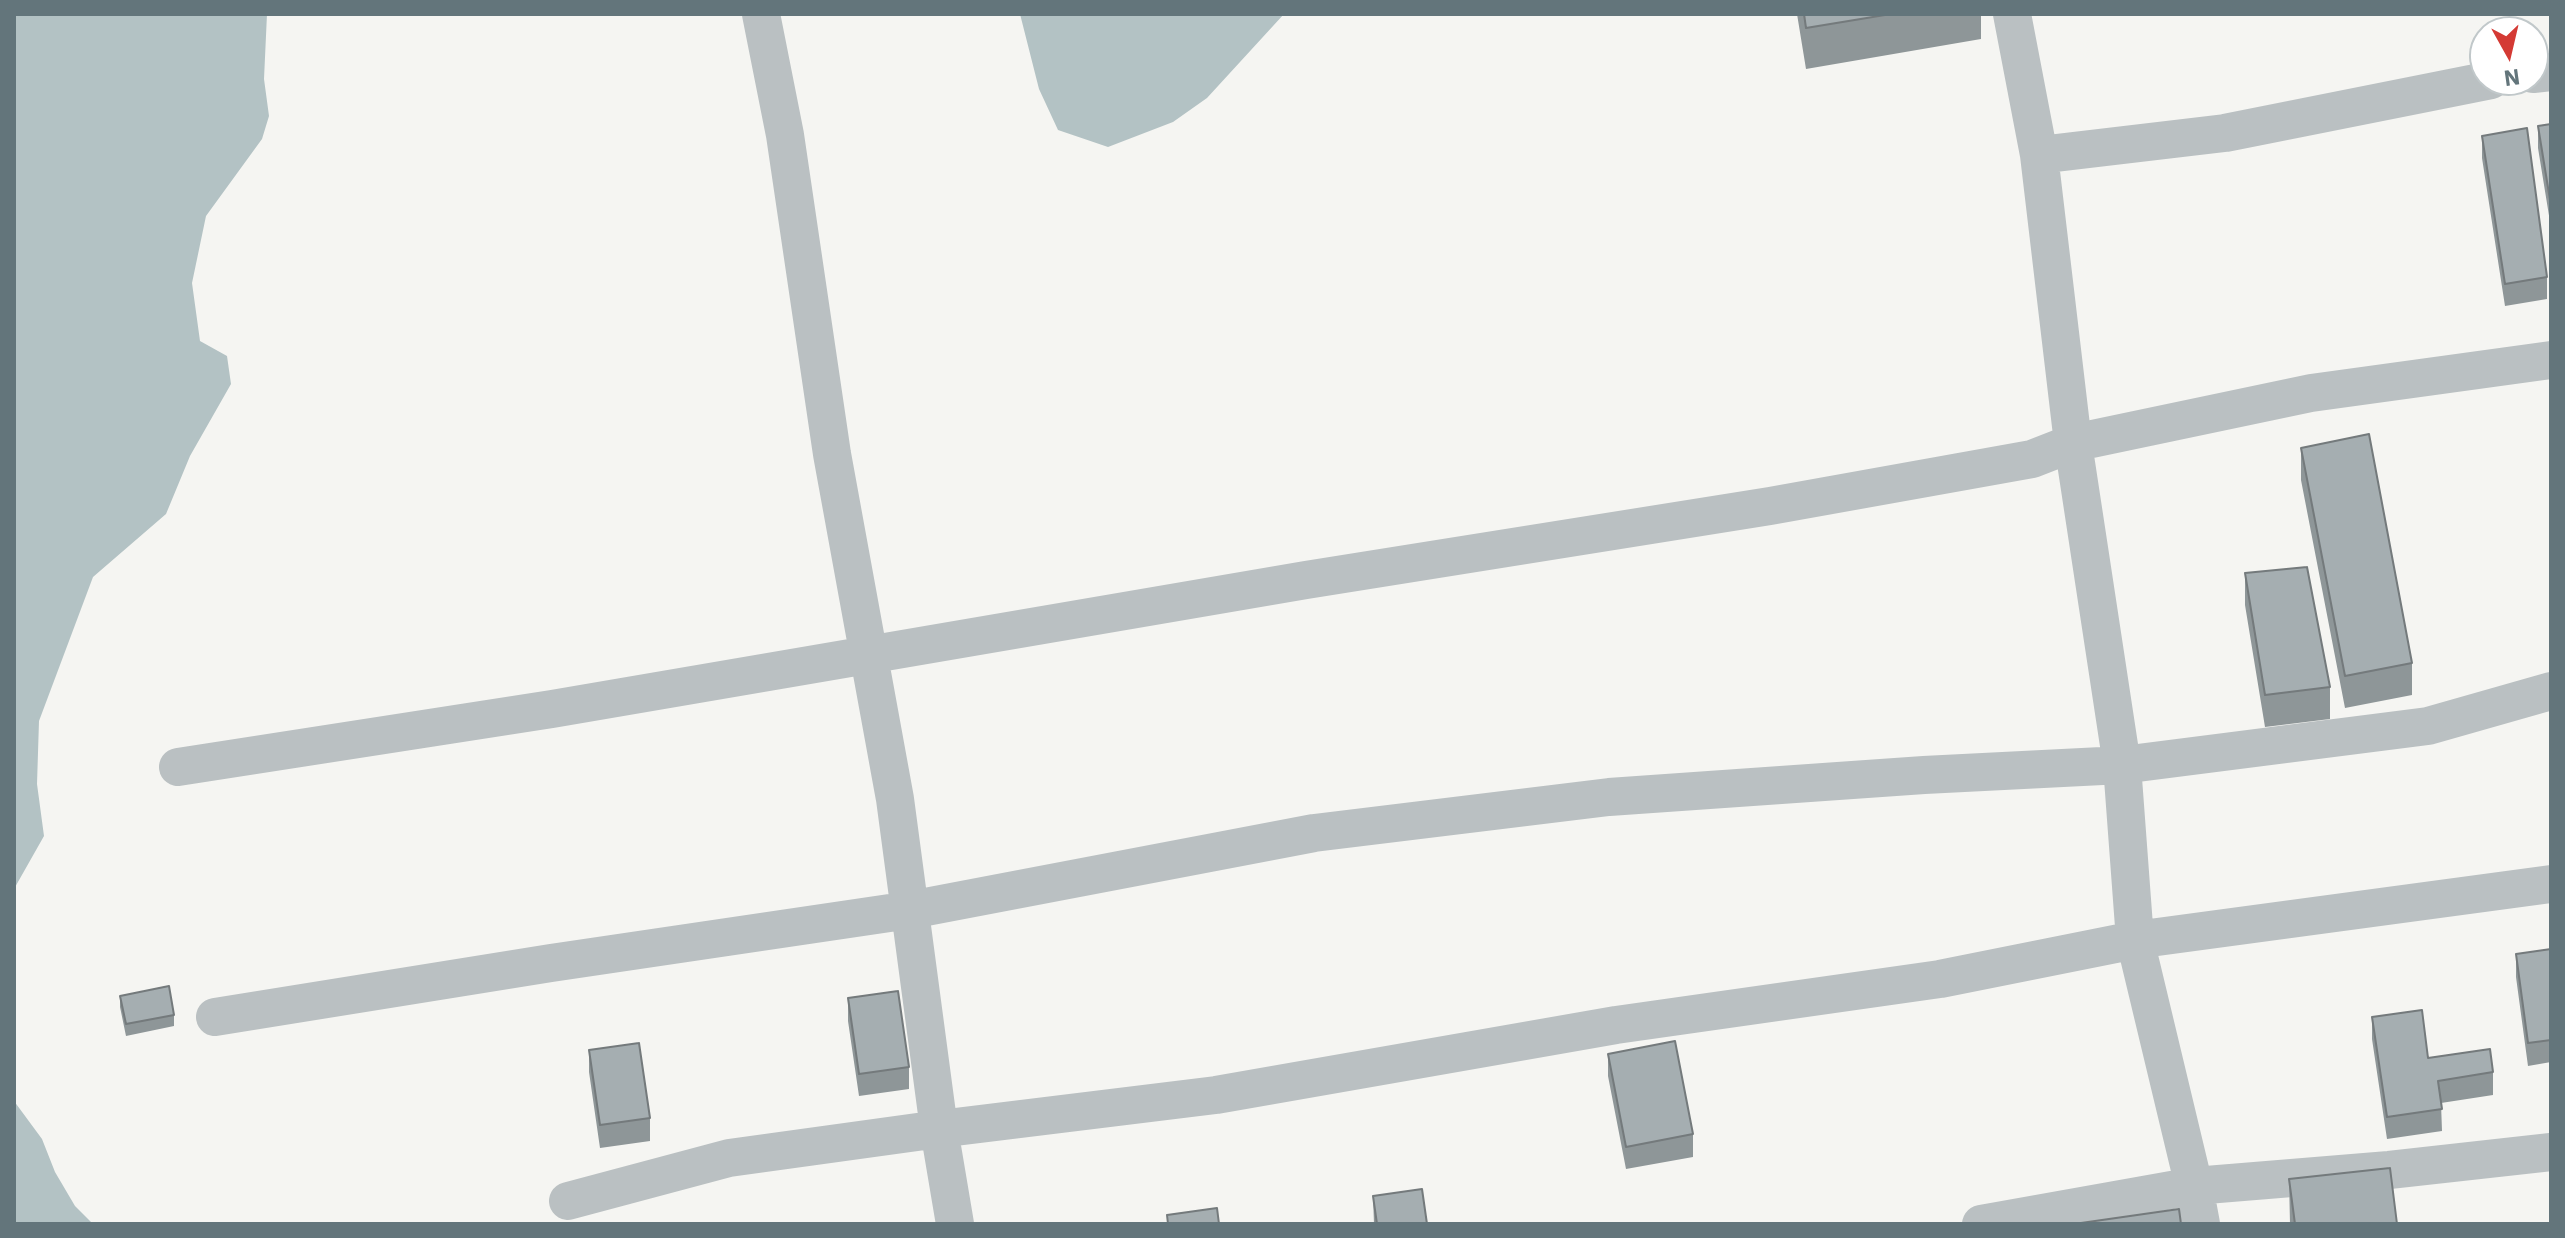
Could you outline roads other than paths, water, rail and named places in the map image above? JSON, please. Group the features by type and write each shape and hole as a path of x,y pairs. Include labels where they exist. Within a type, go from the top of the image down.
{"street":[{"path":"761,14 785,135 832,454 895,799 939,1129 955,1224"},
{"path":"2012,14 2039,155 2073,443 2122,765 2135,940 2201,1224"},
{"path":"2039,155 2225,133 2469,84"},
{"path":"178,767 552,709 1321,577 1770,506 2032,459 2073,443 2311,393 2551,360"},
{"path":"215,1017 567,960 910,910 1314,833 1594,798 2122,765 2428,726 2551,691"},
{"path":"568,1201 729,1158 1216,1095 1616,1025 1940,979 2135,940 2551,884"},
{"path":"1981,1224 2194,1186 2389,1170 2551,1152"}]}
